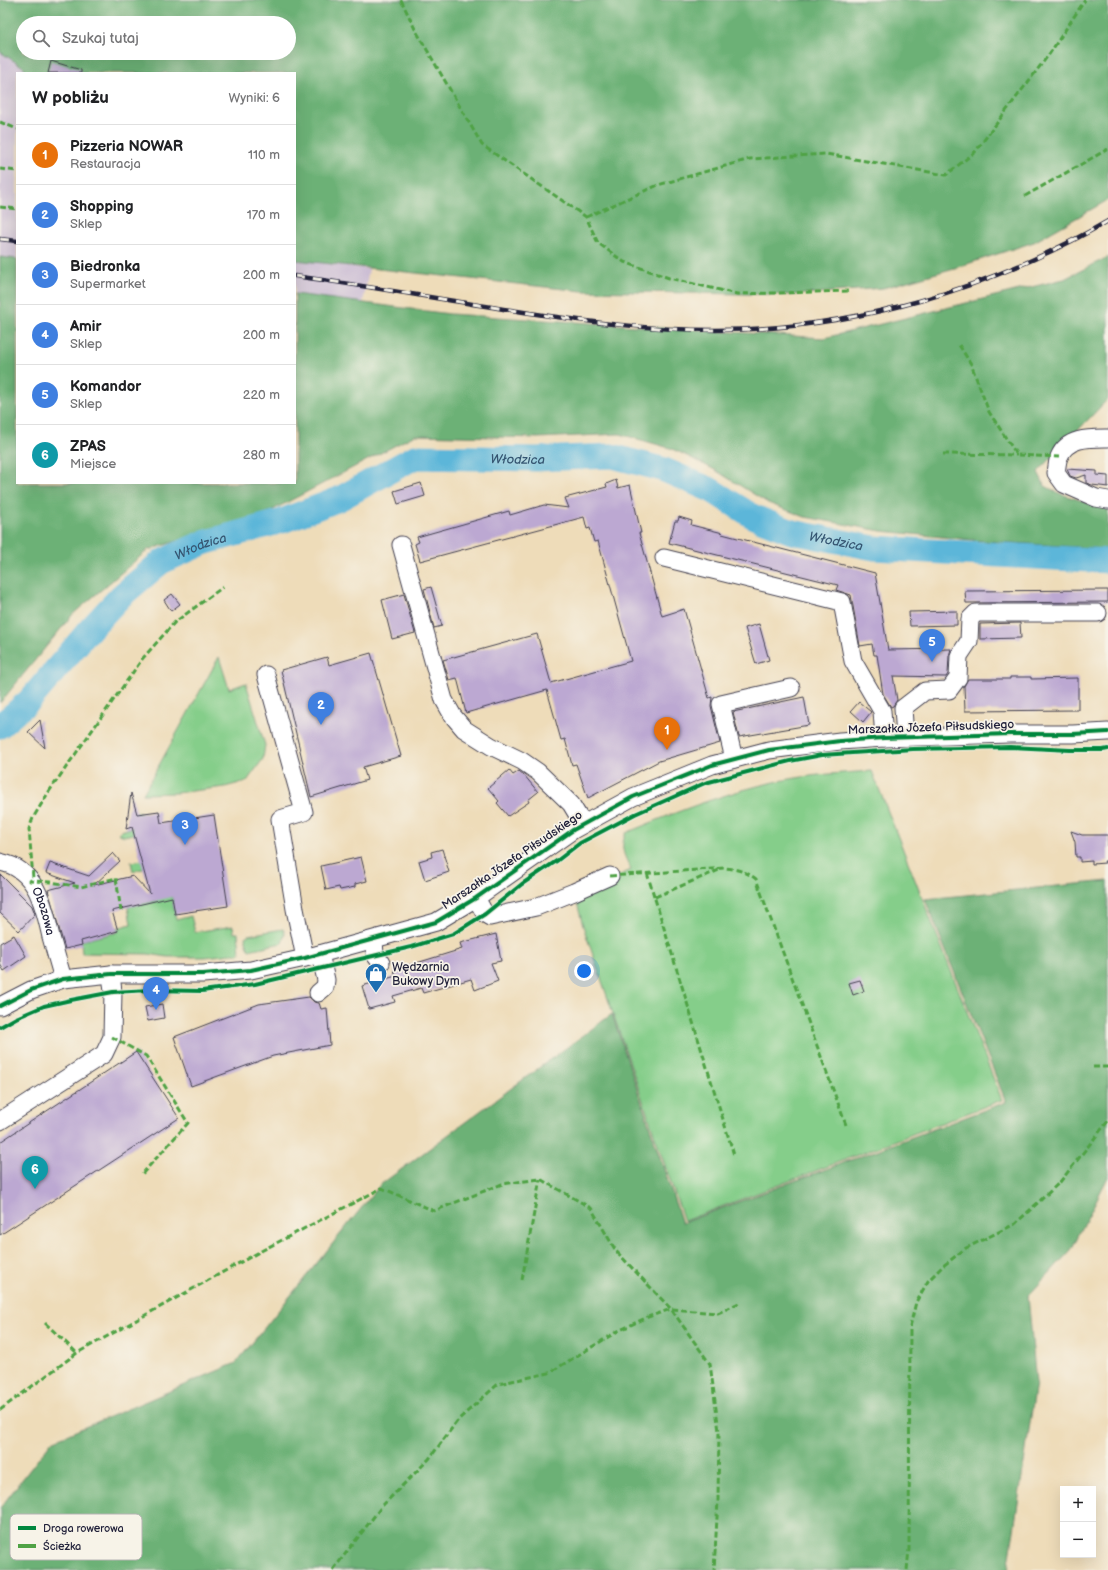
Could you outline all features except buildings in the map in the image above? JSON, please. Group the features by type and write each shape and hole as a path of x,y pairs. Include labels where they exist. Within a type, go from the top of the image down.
{"street":[{"path":"1108,438 1085,438 1068,444 1059,457 1056,473 1064,484 1096,498 1108,500"},
{"path":"401,545 444,700 453,716 464,729 491,746 522,761 538,772 571,804 583,824"},
{"path":"664,558 842,602 853,661 882,711 884,738"},
{"path":"905,737 903,708 925,690 950,690 958,678 958,656 969,641 970,619 976,613 1098,613"},
{"path":"266,676 304,812 280,819 295,909 313,956 326,980 325,987 318,992"},
{"path":"734,759 721,704 791,688"},
{"name":"Marszałka Józefa Piłsudskiego","path":"0,1006 31,990 63,979 111,974 203,974 251,970 313,956 436,922 476,898 583,824 634,797 712,765 769,750 840,741 884,738 1108,732"},
{"name":"Obozowa","path":"0,862 20,870 38,892 63,979"},
{"path":"476,898 485,914 490,917 536,906 574,892 610,876"},
{"path":"374,940 375,955 381,963"},
{"path":"0,1121 104,1054 112,1038 113,992 111,974"}],"shaded area":[{"path":"0,14 16,20 16,60 93,60 212,72 16,72 16,259 0,257"},
{"path":"296,259 369,269 363,303 296,294"}],"green space":[{"path":"0,0 1108,0 1108,200 1034,242 958,267 883,288 793,295 582,291 296,260 296,72 23,72 25,68 0,52"},
{"path":"0,257 16,259 16,484 296,484 296,294 450,314 824,338 1064,279 1108,257 1108,399 1038,472 1045,486 1061,494 1108,509 1108,549 983,541 881,531 805,517 768,503 715,470 673,449 620,434 538,438 415,435 265,514 148,550 73,614 0,703"},
{"path":"219,657 229,689 246,683 265,745 263,759 247,781 225,787 176,793 143,794"},
{"path":"872,771 1002,1100 684,1221 583,926 575,895 631,870 623,848 626,833 706,802 769,783 810,776"},
{"path":"136,812 146,813 155,869 167,867 176,920 191,916 195,932 233,926 234,933 238,933 240,953 205,957 168,957 148,954 82,953 81,941 118,932 117,928 131,924 128,907 156,901 148,868 133,871 131,862 148,859 134,834 124,836 118,833 140,825"},
{"path":"1108,881 1108,1177 1071,1250 1028,1296 1036,1383 1008,1570 0,1570 0,1508 52,1441 236,1363 380,1185 612,1014 682,1223 1006,1102 925,899"},
{"path":"283,929 285,934 282,943 249,950 245,937 248,935"}],"waterway":[{"name":"Włodzica","path":"0,726 29,701 91,628 121,596 161,562 203,543 282,521 339,499 415,457 535,459 612,456 662,469 711,490 754,517 792,532 874,548 1108,561"}],"railway":[{"path":"296,276 537,314 639,327 690,330 767,328 818,323 919,301 1017,267 1108,221"},
{"path":"0,239 16,241"}],"marked path":[{"path":"401,0 415,29 482,145 586,217 598,243 624,262 669,278 737,294 849,291"},
{"path":"586,217 658,185 750,159 826,154 946,175 975,152 1050,53 1085,0"},
{"path":"0,122 16,129"},
{"path":"1025,196 1108,149"},
{"path":"0,169 16,171"},
{"path":"0,207 16,209"},
{"path":"959,345 971,364 989,412 1017,455 1059,457"},
{"path":"943,454 1017,455"},
{"path":"121,911 116,878 81,887 51,882 30,881 33,878 29,829 33,818 48,793 143,658 175,622 223,587"},
{"path":"610,876 725,868 742,871 756,879 846,1125"},
{"path":"655,897 719,870"},
{"path":"647,873 734,1155"},
{"path":"112,1037 146,1056 188,1123 142,1174"},
{"path":"1093,1067 1108,1067"},
{"path":"907,1570 909,1549 910,1327 916,1302 928,1281 943,1266 966,1248 1015,1224 1060,1182 1108,1121"},
{"path":"522,1280 540,1179"},
{"path":"0,1410 77,1353 261,1251 382,1188 434,1211 502,1184 540,1179 591,1208 616,1251 671,1309 710,1364 719,1431 718,1500 714,1570"},
{"path":"333,1570 382,1506 429,1459 458,1420 498,1384 549,1373 618,1331 648,1317 671,1309 718,1313 741,1302"},
{"path":"45,1323 77,1353"}],"cycle path":[{"path":"0,1006 31,990 63,979 111,974 203,974 251,970 305,958 436,922 476,898 573,830 633,797 712,765 769,750 840,741 884,738 1108,732"},
{"path":"0,1027 16,1018 44,1006 71,1000 113,992 150,990 202,991 255,984 411,947 453,934 485,914 522,884 580,843 635,814 705,783 790,761 822,755 913,749 1010,747 1070,750 1108,749"}],"place":[{"name":"Komandor","path":"932,662"},
{"name":"Shopping","path":"321,725"},
{"name":"Pizzeria NOWAR","path":"667,750"},
{"name":"Biedronka","path":"185,845"},
{"name":"Wędzarnia Bukowy Dym","path":"376,994"},
{"name":"Amir","path":"156,1010"},
{"name":"ZPAS","path":"35,1189"}]}
